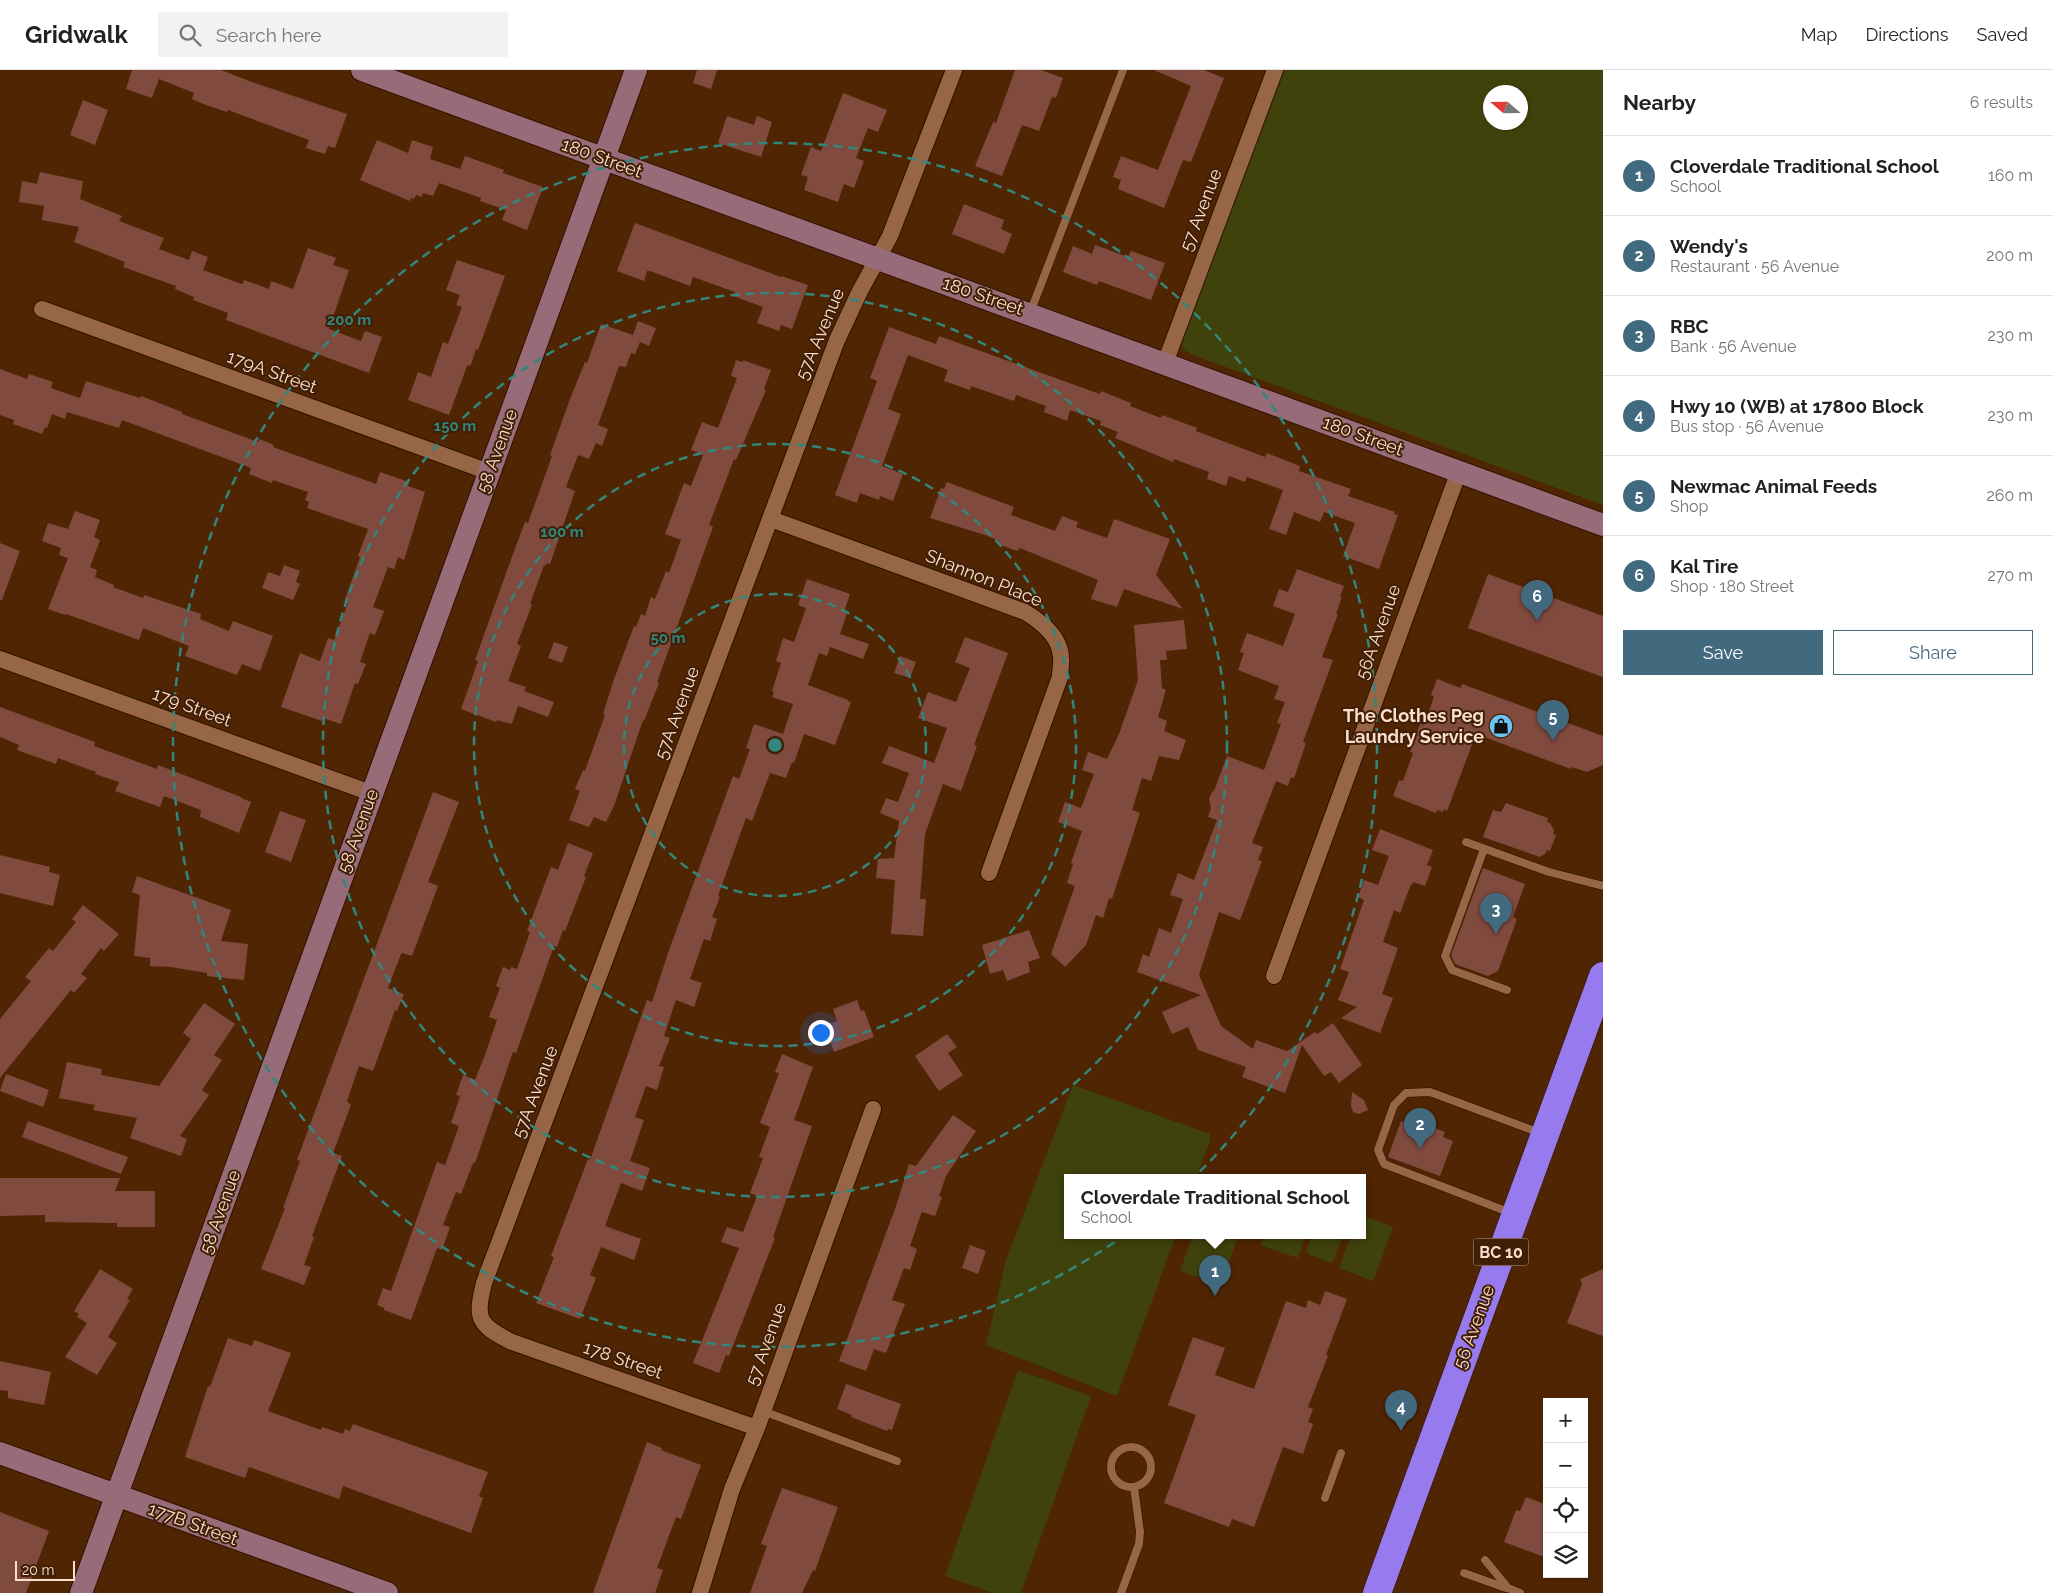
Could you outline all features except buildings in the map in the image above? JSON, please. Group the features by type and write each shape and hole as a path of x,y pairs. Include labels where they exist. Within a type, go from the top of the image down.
{"highway":[{"name":"56 Avenue","path":"1377,1593 1603,976"}],"street":[{"name":"180 Street","path":"362,70 878,260 1030,313 1603,525"},
{"name":"58 Avenue","path":"81,1593 636,70"},
{"name":"57A Avenue","path":"481,1321 479,1302 484,1283 771,519 836,340 856,298 890,236 954,70"},
{"name":"57 Avenue","path":"1165,364 1274,70"},
{"name":"179A Street","path":"42,310 489,472"},
{"name":"56A Avenue","path":"1274,976 1459,472"},
{"name":"Shannon Place","path":"771,519 1024,612 1040,621 1052,635 1061,654 1060,677 989,873"},
{"name":"179 Street","path":"0,659 371,793"},
{"name":"57 Avenue","path":"700,1593 732,1489 763,1411 873,1109"},
{"name":"178 Street","path":"481,1321 497,1334 512,1342 756,1428"},
{"name":"177B Street","path":"0,1453 387,1593"}],"lane":[{"path":"1030,313 1123,70"},
{"path":"1466,842 1549,872 1603,886"},
{"path":"1484,849 1445,956 1452,970 1507,990"},
{"path":"1515,1214 1384,1164 1378,1150 1394,1105 1406,1093 1430,1092 1544,1134"},
{"path":"763,1411 897,1461"},
{"path":"1128,1447 1141,1450 1146,1454 1151,1466 1148,1478 1143,1483 1134,1487 1120,1484 1111,1473 1112,1459 1121,1449 1128,1447"},
{"path":"1325,1498 1342,1453"},
{"path":"1121,1593 1139,1544 1140,1532 1134,1487"},
{"path":"1485,1560 1508,1588"},
{"path":"1464,1572 1520,1593"}],"green space":[{"path":"1281,70 1603,70 1603,505 1190,354 1183,349 1181,340"},
{"path":"1073,1085 1210,1134 1210,1140 1198,1174 1064,1174 1064,1239 1175,1239 1117,1396 986,1345 1006,1260"},
{"path":"1366,1217 1393,1227 1373,1281 1339,1268 1350,1239 1366,1239"},
{"path":"1192,1239 1237,1239 1220,1285 1180,1271"},
{"path":"1262,1239 1305,1239 1298,1258 1260,1245"},
{"path":"1311,1239 1342,1239 1333,1262 1328,1262 1308,1254 1307,1249"},
{"path":"1018,1370 1091,1396 1021,1593 993,1593 945,1576"}],"place":[{"name":"Kal Tire","path":"1537,621"},
{"name":"The Clothes Peg Laundry Service","path":"1501,726"},
{"name":"Newmac Animal Feeds","path":"1553,741"},
{"name":"RBC","path":"1496,934"},
{"name":"Wendy's","path":"1420,1149"},
{"name":"Cloverdale Traditional School","path":"1215,1296"},
{"name":"Hwy 10 (WB) at 17800 Block","path":"1401,1431"}]}
